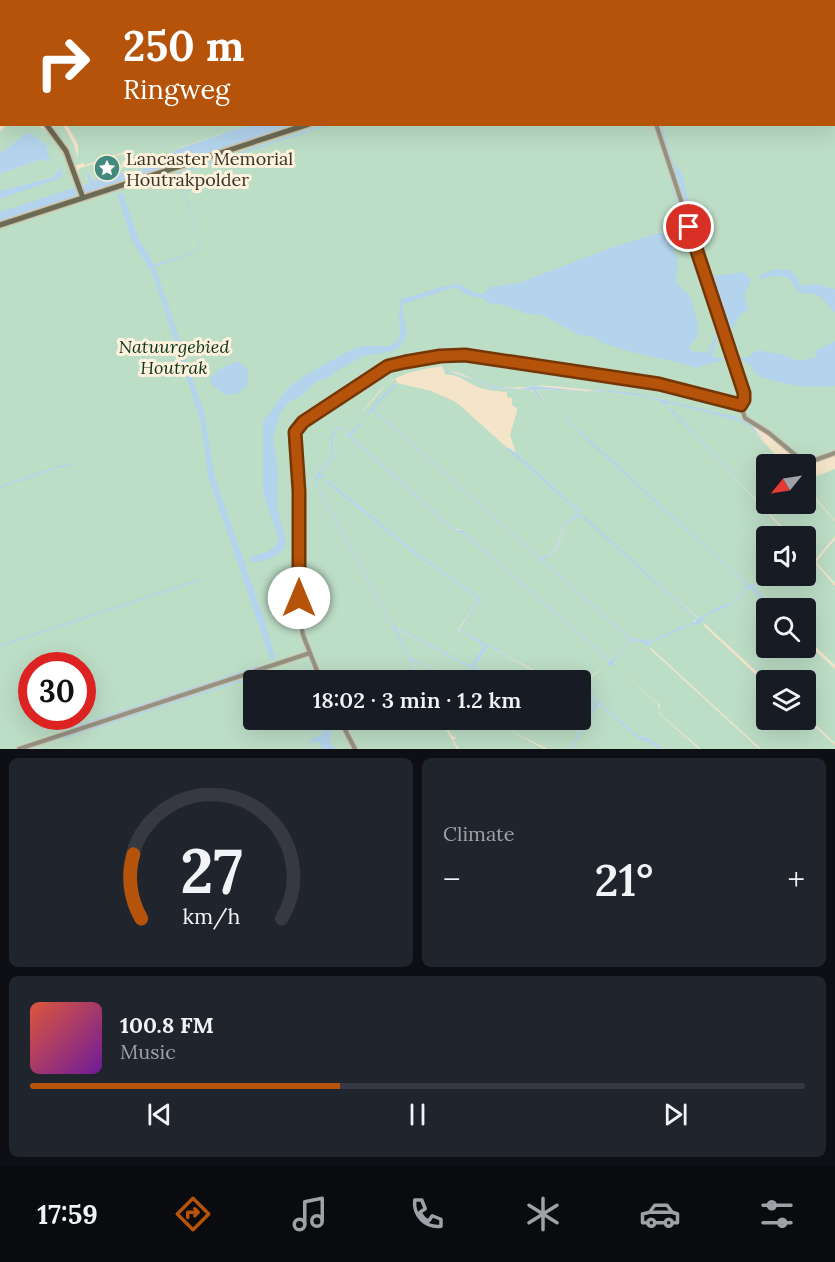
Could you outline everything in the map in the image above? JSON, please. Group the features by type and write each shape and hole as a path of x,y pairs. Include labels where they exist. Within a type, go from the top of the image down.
{"street":[{"path":"47,126 66,151 82,196"},
{"path":"0,225 82,196 303,126"},
{"path":"657,126 744,393 741,405"},
{"path":"317,670 302,631 299,612 299,491 295,432 303,422 386,368 405,362 447,355 465,355 659,384 741,405"},
{"path":"741,405 746,418 773,436 799,458 812,460 835,453"},
{"path":"19,749 310,653"},
{"path":"345,730 355,749"}],"green space":[{"path":"6,126 39,126 50,134 62,148 78,198 0,224 0,199 63,175 59,167 54,177 0,191 0,174 42,159 49,161 25,134 0,154 0,131"},
{"path":"53,126 64,126 74,145 78,159 78,144 68,126 245,126 179,148 172,158 138,171 121,173 94,181 88,169 90,183 81,185 78,169 96,163 97,174 105,176 113,173 106,174 102,171 109,170 108,162 116,160 103,160 123,154 126,160 120,168 129,165 124,152 85,165 83,163 74,166 67,147 56,134"},
{"name":"Natuurgebied Houtrak","path":"312,126 654,126 743,394 740,408 744,421 733,418 748,424 774,454 756,454 756,499 670,409 756,501 756,514 768,514 780,526 756,526 756,583 749,585 548,404 746,584 746,588 731,603 722,607 731,605 749,588 759,598 756,598 756,658 816,658 816,651 835,669 835,743 816,725 816,670 756,671 705,624 703,625 756,675 756,730 816,730 816,728 835,745 835,749 761,749 651,648 759,749 701,749 661,715 660,705 617,668 658,704 659,714 699,749 664,749 648,738 639,736 591,695 591,677 605,666 591,676 591,670 535,670 461,630 481,598 413,550 328,480 327,482 337,491 413,553 478,598 458,630 484,646 471,667 393,626 316,482 333,457 334,436 337,430 343,429 338,427 331,441 332,456 315,476 314,481 415,670 243,670 243,730 447,730 457,749 0,749 0,228","holes":["442,366 444,371 456,372 493,386 514,388 551,386 605,390 604,392 535,389 545,400 530,390 493,388 451,372 444,372 446,375 458,377 481,388 507,392 507,397 512,398 512,405 517,408 510,435 516,453 581,511 581,516 565,524 559,545 553,553 543,559 544,561 630,638 650,641 687,627 650,643 648,647 642,642 632,641 614,662 615,664 609,663 464,534 454,531 345,433 349,434 361,423 351,436 453,528 462,530 610,660 613,660 629,643 628,638 374,411 364,418 394,384 375,410 540,558 554,549 564,523 580,513 456,402 431,391 397,383 396,379 390,382 394,379","608,390 656,398 719,415 669,403 667,407 662,403 639,396 608,392","584,517 699,619 707,615 702,621 690,626 696,619"]},
{"path":"657,126 835,126 835,452 816,458 816,454 798,454 765,432 745,415 743,408 746,399"},
{"path":"835,469 835,520 816,498 816,476"},
{"name":"Natuurgebied Houtrak","path":"816,500 835,521 835,536 816,559 816,526 782,526 770,514 816,514"},
{"path":"835,539 835,583 816,562"},
{"path":"816,564 835,586 835,665 816,647 816,598 762,598 753,587 816,586"},
{"path":"395,629 475,670 438,670 410,657"},
{"path":"488,646 532,670 478,670 474,667"},
{"path":"411,659 436,670 416,670"},
{"name":"Natuurgebied Houtrak","path":"591,698 595,703 591,710"},
{"path":"597,704 642,739 646,739 661,749 572,749 583,730 591,730 591,715"},
{"name":"Natuurgebied Houtrak","path":"448,730 509,730 544,749 459,749 453,740 456,738"},
{"name":"Natuurgebied Houtrak","path":"509,730 580,730 570,749 548,749"}],"water":[{"path":"245,126 291,126 0,221 0,212 89,183 87,169 94,181 121,173 138,171 171,158 174,151"},
{"path":"320,126 326,126 180,174 201,247 193,253 155,267 204,413 215,478 264,619 275,658 271,661 208,476 201,422 153,275 131,239 117,194 123,193 138,238 154,265 193,252 200,246 177,173"},
{"path":"660,126 662,126 673,161 682,174 688,201 695,209 701,246 712,275 743,272 751,280 744,295 749,309 740,315 733,328 727,333"},
{"path":"30,133 46,144 50,162 42,159 0,174 0,154 25,134"},
{"path":"60,166 63,176 60,178 0,199 0,191 54,177"},
{"path":"666,171 726,352 718,335 712,355 726,359 696,368 631,352 603,343 593,337 579,335 542,315 527,314 505,305 489,303 455,287 403,304 407,334 401,346 390,352 363,356 328,378 317,381 302,395 289,402 280,413 273,438 278,470 277,507 286,542 281,551 272,558 250,561 250,557 267,552 277,545 278,538 263,492 263,422 288,388 307,374 362,346 390,346 398,341 401,299 457,284 483,294 490,287 519,283 613,247 659,233 672,233 675,238 674,252 678,260 677,284 690,296 697,319 698,336 689,347 692,351 707,353 717,333 717,327"},
{"path":"775,269 791,270 802,286 815,284 835,289 835,312 817,295 798,291 787,278 776,276 760,279 758,276"},
{"path":"835,341 835,386 796,386 769,379 757,375 749,364 736,356 746,358 758,350 784,355 798,361 817,357 815,351"},
{"path":"239,362 248,369 248,385 237,394 225,395 212,385 210,380 218,370"},
{"path":"447,370 491,386 519,389 534,386 584,391 605,390 604,392 535,389 545,402 532,390 493,388 451,372 444,372"},
{"path":"394,384 396,385 375,407 375,410 540,558 555,549 564,523 580,513 506,448 516,453 581,511 581,516 565,524 556,549 543,560 630,638 650,641 686,625 687,627 650,643 648,647 642,642 632,641 614,665 608,666 607,659 464,534 454,531 345,433 349,434 361,422 362,424 351,436 453,528 462,530 610,660 613,660 629,643 628,638 374,411 364,419 374,404"},
{"path":"608,390 639,394 736,417 751,425 765,441 748,425 740,421 669,403 667,407 656,400 608,392"},
{"path":"549,403 749,585 756,583 753,587 764,598 759,598 749,588 731,605 707,615 701,623 690,626 696,619 583,518 584,516 698,619 718,607 731,603 746,588 746,584 593,446"},
{"path":"671,408 756,500 669,409"},
{"path":"340,427 344,429 337,430 333,439 334,457 321,473 325,478 318,476 316,482 393,626 471,666 484,646 459,630 478,598 413,553 326,482 328,480 413,550 481,598 461,630 535,670 488,646 474,667 479,670 475,670 396,629 410,657 438,670 411,659 415,670 314,481 315,476 332,456 332,435 336,429"},
{"path":"591,695 639,736 648,738 664,749 639,739 598,704 591,716 594,700"},
{"path":"323,730 331,730 330,741 335,749 323,749 318,742 310,743 309,740 322,734"},
{"path":"580,730 583,730 572,749 570,749"}],"waterway":[{"path":"0,487 61,466 71,465"},
{"path":"0,646 202,579"},
{"path":"96,720 260,666"},
{"path":"64,738 243,680"}],"place":[{"name":"Lancaster Memorial Houtrakpolder","path":"107,168"}],"route":[{"path":"299,598 299,491 295,432 303,422 388,366 440,356 465,355 659,384 741,405 744,393 689,227"}]}
